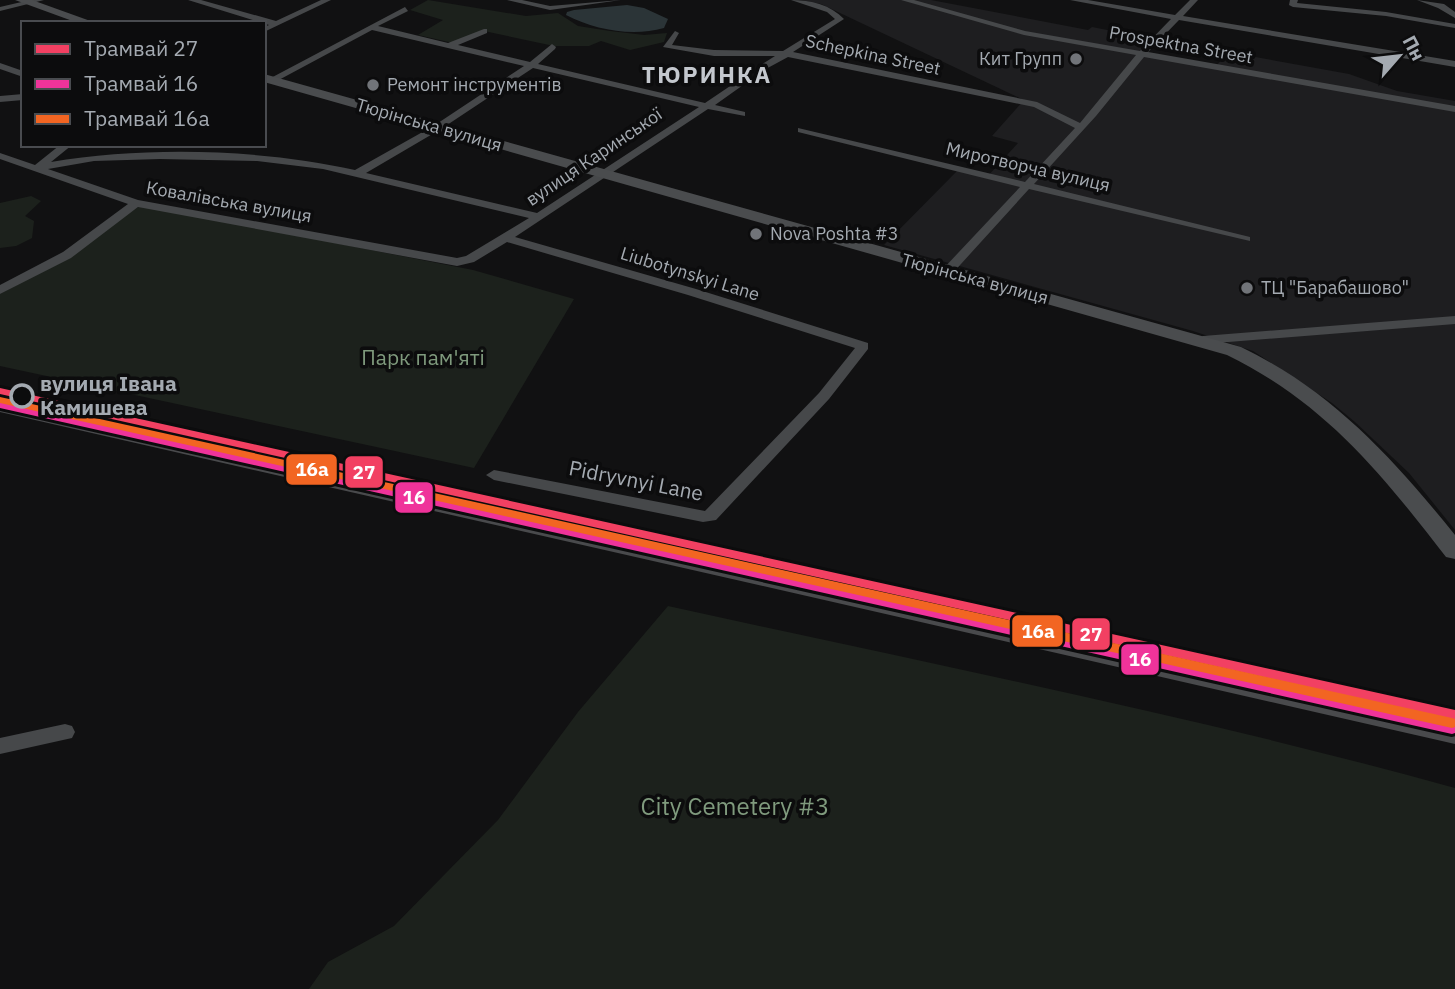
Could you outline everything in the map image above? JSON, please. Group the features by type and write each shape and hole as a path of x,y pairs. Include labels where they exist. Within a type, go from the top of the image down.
{"main road":[{"path":"31,1 85,21"},
{"name":"Тюрінська вулиця","path":"268,79 947,272 1203,340 1234,351 1265,365 1329,413 1399,481 1455,551"},
{"path":"0,405 1455,732"}],"street":[{"path":"192,0 266,21"},
{"path":"266,29 327,0"},
{"path":"511,0 545,8 617,0"},
{"path":"764,67 840,19 830,10 795,0"},
{"name":"Prospektna Street","path":"905,0 1024,33 1455,109"},
{"path":"1073,0 1455,64"},
{"path":"947,272 1194,0"},
{"path":"1294,0 1293,5 1397,16 1455,26"},
{"path":"1421,0 1441,6 1455,16"},
{"path":"0,9 31,1"},
{"path":"1397,5 1397,16"},
{"path":"268,79 405,9"},
{"path":"266,21 276,24"},
{"path":"370,27 741,114"},
{"path":"448,46 484,31"},
{"name":"Schepkina Street","path":"675,33 667,47 714,53 788,54 1037,105 1081,127"},
{"path":"356,174 438,127 530,66 552,47"},
{"path":"0,66 21,73"},
{"name":"вулиця Каринської","path":"457,262 470,259 506,239 749,78 725,68"},
{"path":"0,99 21,97"},
{"name":"Миротворча вулиця","path":"801,130 1246,239"},
{"path":"37,168 64,147"},
{"name":"Ковалівська вулиця","path":"0,156 136,204 457,262"},
{"path":"37,168 94,158 257,158 323,166 537,216"},
{"path":"0,290 67,255 136,204"},
{"name":"Liubotynskyi Lane","path":"506,239 692,292 863,346"},
{"path":"1203,340 1455,320"},
{"name":"Pidryvnyi Lane","path":"494,475 703,517 710,516 824,396 863,346"},
{"path":"0,746 65,732"}],"shaded area":[{"name":"ТЦ \"Барабашово\"","path":"800,0 931,0 1088,30 1092,27 1158,40 1148,53 1217,65 1228,52 1349,74 1397,91 1455,101 1455,530 1409,473 1355,422 1332,403 1253,351 1193,331 884,245 958,170 987,177 1018,143 992,136 1024,100 821,4"},
{"path":"627,5 644,8 668,19 664,28 639,32 614,31 589,25 566,15 574,10"}],"green space":[{"path":"428,0 526,16 558,13 578,26 610,31 644,35 667,33 664,42 630,50 601,41 589,46 554,46 484,31 453,43 418,35 443,20 410,10"},
{"path":"31,196 41,201 25,216 34,221 32,238 16,246 0,248 0,203"},
{"name":"Парк пам'яті","path":"141,205 473,270 574,299 474,468 0,366 0,294 70,255"},
{"name":"City Cemetery #3","path":"668,606 1161,714 1455,788 1455,989 309,989 328,962 394,926 498,820 578,712"}],"tram line":[{"name":"27","path":"0,391 1455,715"},
{"name":"16a","path":"0,400 1452,723"},
{"name":"16","path":"0,405 1452,729"}],"place":[{"name":"Кит Групп","path":"1076,59"},
{"name":"Ремонт інструментів","path":"373,85"},
{"name":"Nova Poshta #3","path":"756,234"},
{"name":"ТЦ \"Барабашово\"","path":"1247,288"},
{"name":"вулиця Івана Камишева","path":"22,396"}],"district":[{"name":"ТЮРИНКА","path":"707,75"}]}
